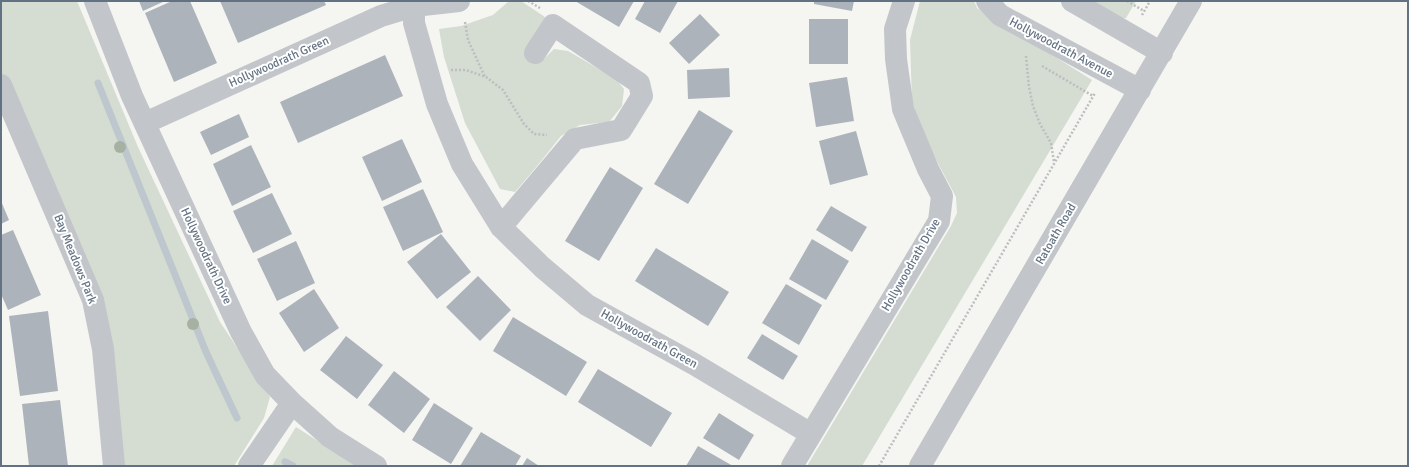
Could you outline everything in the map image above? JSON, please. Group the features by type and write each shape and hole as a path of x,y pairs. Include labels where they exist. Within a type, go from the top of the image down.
{"street":[{"name":"Hollywoodrath Drive","path":"95,1 132,96 241,332 266,376 292,404 330,437 376,466"},
{"name":"Hollywoodrath Drive","path":"792,466 939,221 942,196 928,169 903,109 896,59 896,29 904,1"},
{"name":"Hollywoodrath Avenue","path":"986,1 1000,15 1140,90"},
{"path":"1072,1 1162,53"},
{"name":"Ratoath Road","path":"920,466 1191,1"},
{"name":"Hollywoodrath Green","path":"145,123 381,16 414,6 461,8"},
{"name":"Hollywoodrath Green","path":"414,6 414,23 437,104 462,164 501,226 542,267 587,305 694,364 810,434"},
{"path":"501,226 575,139 621,130 642,96 639,83 553,25 535,53"},
{"name":"Bay Meadows Park","path":"1,85 93,300 103,349 114,466"},
{"path":"250,466 292,404"}],"path":[{"path":"1127,1 1144,11"},
{"path":"1130,34 1150,1"},
{"path":"461,8 468,40 486,77"},
{"path":"1026,56 1032,106 1051,143 1054,163"},
{"path":"429,74 443,70 466,70 486,77 503,90 524,124 534,134 575,139"},
{"path":"879,466 1107,72"}],"shaded area":[{"path":"1,1 77,1 138,147 220,322 270,397 264,418 234,466 119,466 90,279 1,72"},
{"path":"509,1 521,1 545,17 524,51 542,61 554,49 568,51 616,79 624,89 622,106 609,122 580,125 561,136 515,192 500,189 465,123 444,57 439,29 461,26 493,15"},
{"path":"920,1 974,1 977,8 1092,80 862,466 807,466 951,226 957,213 956,197 933,154 912,102 910,40"},
{"path":"1088,1 1136,1 1126,18 1117,18"},
{"path":"296,427 357,466 272,466"}],"building":[{"path":"139,1 165,1 143,11"},
{"path":"172,1 190,1 217,63 174,82 145,13"},
{"path":"220,1 324,1 326,5 238,43"},
{"path":"575,1 634,1 619,27"},
{"path":"645,1 678,1 660,33 635,19"},
{"path":"814,1 854,1 852,11 814,4"},
{"path":"700,14 720,35 689,64 669,43"},
{"path":"809,19 848,19 848,64 809,64"},
{"path":"385,55 403,96 298,143 280,102"},
{"path":"729,68 730,97 688,99 687,70"},
{"path":"847,77 854,121 816,127 809,83"},
{"path":"699,110 733,131 688,204 654,184"},
{"path":"239,114 249,137 211,155 200,132"},
{"path":"856,131 868,175 830,185 819,141"},
{"path":"402,139 422,182 382,201 362,157"},
{"path":"251,145 271,187 232,206 213,164"},
{"path":"610,167 643,188 599,261 565,241"},
{"path":"423,189 443,232 403,251 383,207"},
{"path":"272,193 292,234 253,253 233,211"},
{"path":"1,201 9,220 1,224"},
{"path":"831,206 867,227 852,252 816,230"},
{"path":"13,230 41,295 8,310 1,294 1,235"},
{"path":"441,234 471,272 437,299 407,262"},
{"path":"812,239 849,261 826,300 789,279"},
{"path":"296,241 315,283 277,301 257,259"},
{"path":"656,248 729,292 708,326 635,281"},
{"path":"478,276 511,310 480,341 446,307"},
{"path":"786,284 822,305 799,345 762,323"},
{"path":"314,289 339,328 304,352 279,313"},
{"path":"48,311 58,391 20,396 9,316"},
{"path":"513,317 587,362 566,396 493,351"},
{"path":"762,334 798,356 783,380 747,358"},
{"path":"346,336 383,365 357,399 320,370"},
{"path":"598,369 672,413 651,447 578,402"},
{"path":"394,371 430,399 404,433 368,405"},
{"path":"60,400 68,466 29,466 22,404"},
{"path":"434,403 473,428 451,464 412,440"},
{"path":"719,413 754,435 739,460 703,438"},
{"path":"481,432 521,456 515,466 460,466"},
{"path":"698,446 733,466 686,466"},
{"path":"527,458 539,466 522,466"}],"waterway":[{"path":"98,83 206,352 237,418"},
{"path":"285,462 293,466"}]}
